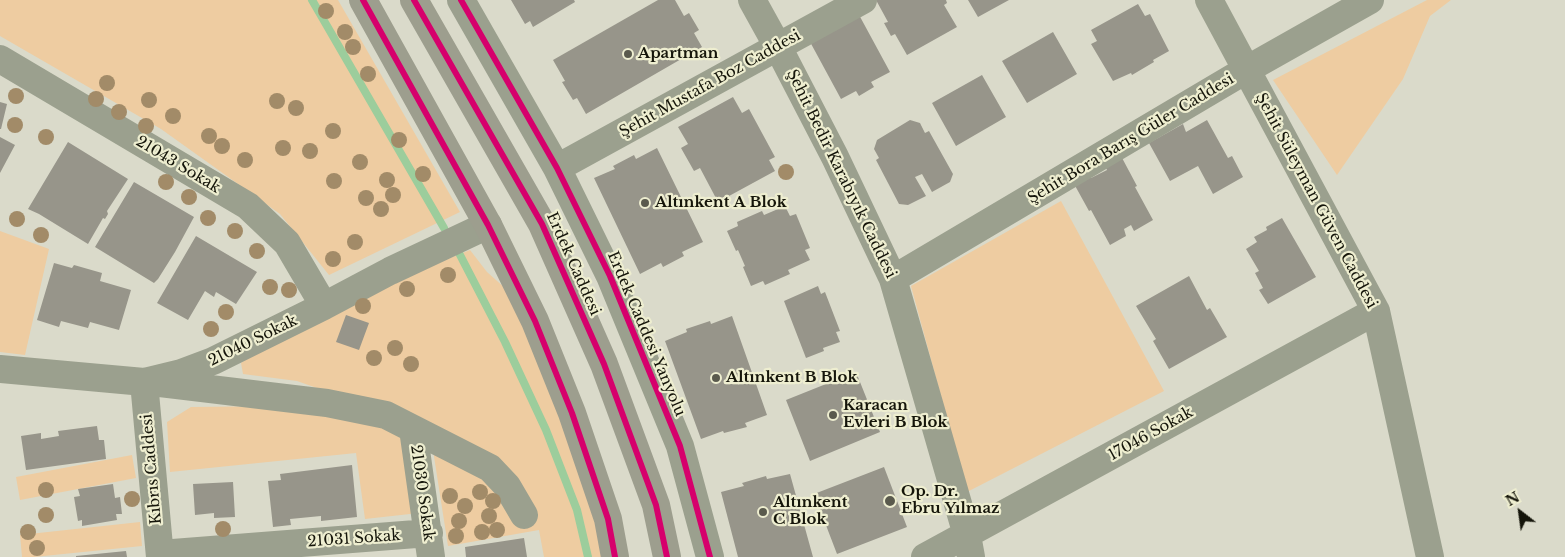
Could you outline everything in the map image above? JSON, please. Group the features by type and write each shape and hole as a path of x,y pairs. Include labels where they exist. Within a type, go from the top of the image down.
{"highway":[{"path":"363,0 488,225 535,321 572,413 608,519 615,557"},
{"name":"Erdek Caddesi","path":"414,0 542,224 604,364 656,505 667,557"}],"street":[{"name":"Erdek Caddesi Yanyolu","path":"461,0 556,168 610,276 680,446 710,557"},
{"name":"Şehit Bedir Karabıyık Caddesi","path":"752,0 835,158 893,279 969,546"},
{"name":"Şehit Mustafa Boz Caddesi","path":"556,168 863,0"},
{"name":"Şehit Süleyman Güven Caddesi","path":"1209,0 1376,311 1430,557"},
{"name":"Şehit Bora Barış Güler Caddesi","path":"893,279 1246,70 1370,0"},
{"name":"21043 Sokak","path":"0,59 248,206 287,243 324,306"},
{"name":"21040 Sokak","path":"0,369 144,382 181,373 213,361 390,271 488,225"},
{"name":"17046 Sokak","path":"925,557 969,546 1376,311"},
{"path":"144,382 327,403 386,415 490,468 507,486 524,515"},
{"name":"Kıbrıs Caddesi","path":"144,382 160,556"},
{"name":"21030 Sokak","path":"413,429 430,545"},
{"name":"21031 Sokak","path":"160,556 430,545"}],"shaded area":[{"path":"0,0 338,0 460,212 329,275 280,214 161,129 0,36"},
{"path":"1427,0 1451,0 1430,16 1403,79 1337,175 1273,80"},
{"path":"1061,201 1164,391 967,492 911,286"},
{"path":"0,231 49,249 25,355 0,352"},
{"path":"470,250 487,272 505,288 515,301 579,465 605,557 544,557 539,530 448,546 433,450 331,393 297,381 243,374 241,363 250,356 358,295"},
{"path":"285,406 399,430 419,513 365,519 356,453 170,472 167,422 191,407"},
{"path":"132,455 136,478 20,500 16,477"},
{"path":"140,522 142,546 22,557 20,535"}],"building":[{"path":"511,0 574,0 575,2 533,27 530,21 525,24"},
{"name":"Apartman","path":"658,0 675,0 684,16 689,13 699,30 694,33 702,47 586,114 577,98 573,100 562,82 565,81 553,60"},
{"path":"876,0 946,0 947,3 944,5 957,27 907,55 895,34 891,36 884,23 888,22"},
{"path":"968,0 1009,0 978,17"},
{"path":"1138,4 1145,16 1150,14 1169,51 1132,75 1131,73 1113,81 1091,44 1097,41 1091,30"},
{"path":"858,13 890,72 871,82 874,87 859,96 856,91 841,99 809,40"},
{"path":"1053,32 1077,74 1027,103 1002,61"},
{"path":"982,75 1006,117 956,146 932,103"},
{"name":"Apartman","path":"733,97 742,113 749,109 775,157 769,160 775,171 718,202 700,168 694,171 681,148 688,144 678,127"},
{"path":"0,102 7,104 1,129 0,129"},
{"path":"910,120 920,123 925,133 929,131 953,174 950,182 932,192 922,174 915,177 926,196 908,205 899,204 876,160 879,158 874,149 877,140"},
{"path":"1207,120 1228,158 1232,156 1243,177 1213,194 1198,166 1170,181 1149,143 1183,124 1186,132"},
{"path":"0,137 15,145 0,173"},
{"path":"68,142 128,179 88,244 28,209"},
{"name":"Altınkent A Blok","path":"657,148 703,242 682,252 684,256 663,267 661,263 640,274 594,178 615,169 613,166 634,155 636,159"},
{"path":"1121,156 1153,220 1134,231 1131,225 1124,229 1126,236 1110,245 1073,182 1088,173 1091,178 1107,170 1104,164"},
{"path":"134,182 194,217 175,252 154,283 95,247"},
{"path":"785,206 790,216 796,214 810,248 805,250 810,260 788,270 790,274 765,285 763,281 751,286 743,267 745,266 727,231 738,226 737,222 762,211 764,215"},
{"path":"1282,218 1316,277 1268,304 1259,290 1263,288 1255,273 1259,271 1246,249 1257,242 1254,237 1267,230 1266,227"},
{"path":"196,236 257,272 236,304 216,292 214,297 205,291 188,320 157,303"},
{"path":"54,263 72,268 74,265 102,273 100,281 131,290 119,330 90,322 88,328 61,321 59,327 37,320"},
{"path":"1189,276 1207,310 1210,308 1227,337 1169,369 1153,341 1156,339 1136,306"},
{"path":"818,286 821,294 825,292 840,331 836,332 840,342 823,348 824,351 806,358 784,301"},
{"path":"346,315 369,323 359,350 336,342"},
{"name":"Altınkent B Blok","path":"732,316 767,415 745,423 747,427 724,433 723,431 701,439 665,341 687,332 686,329 710,321 711,324"},
{"name":"Karacan Evleri B Blok","path":"856,372 880,432 810,461 786,400"},
{"path":"97,426 99,440 104,440 106,459 26,470 21,436 41,433 41,439 59,436 58,431"},
{"path":"352,465 357,517 321,521 321,516 290,519 291,525 273,527 268,481 281,480 280,474"},
{"path":"884,467 907,527 837,554 814,494"},
{"name":"Altınkent C Blok","path":"790,474 813,557 738,557 721,492 744,486 742,483 766,476 767,479"},
{"path":"233,482 235,517 214,518 214,513 195,515 193,484"},
{"path":"113,484 115,498 120,497 122,514 116,514 117,520 82,526 82,520 78,521 74,497 80,496 78,489"},
{"path":"524,538 527,557 466,557 465,547"},
{"path":"126,551 127,557 76,557 76,556"}],"waterway":[{"path":"312,0 444,228"},
{"path":"459,253 505,342 546,430 577,510 588,557"}],"cycle path":[{"path":"363,0 488,225 535,321 572,413 608,519 615,557"},
{"path":"414,0 542,224 604,364 656,505 667,557"},
{"path":"461,0 557,168 610,276 680,446 710,557"}],"place":[{"name":"Apartman","path":"628,54"},
{"name":"Altınkent A Blok","path":"645,203"},
{"name":"Altınkent B Blok","path":"716,378"},
{"name":"Karacan Evleri B Blok","path":"833,415"},
{"name":"Op. Dr. Ebru Yılmaz","path":"890,501"},
{"name":"Altınkent C Blok","path":"763,512"}]}
